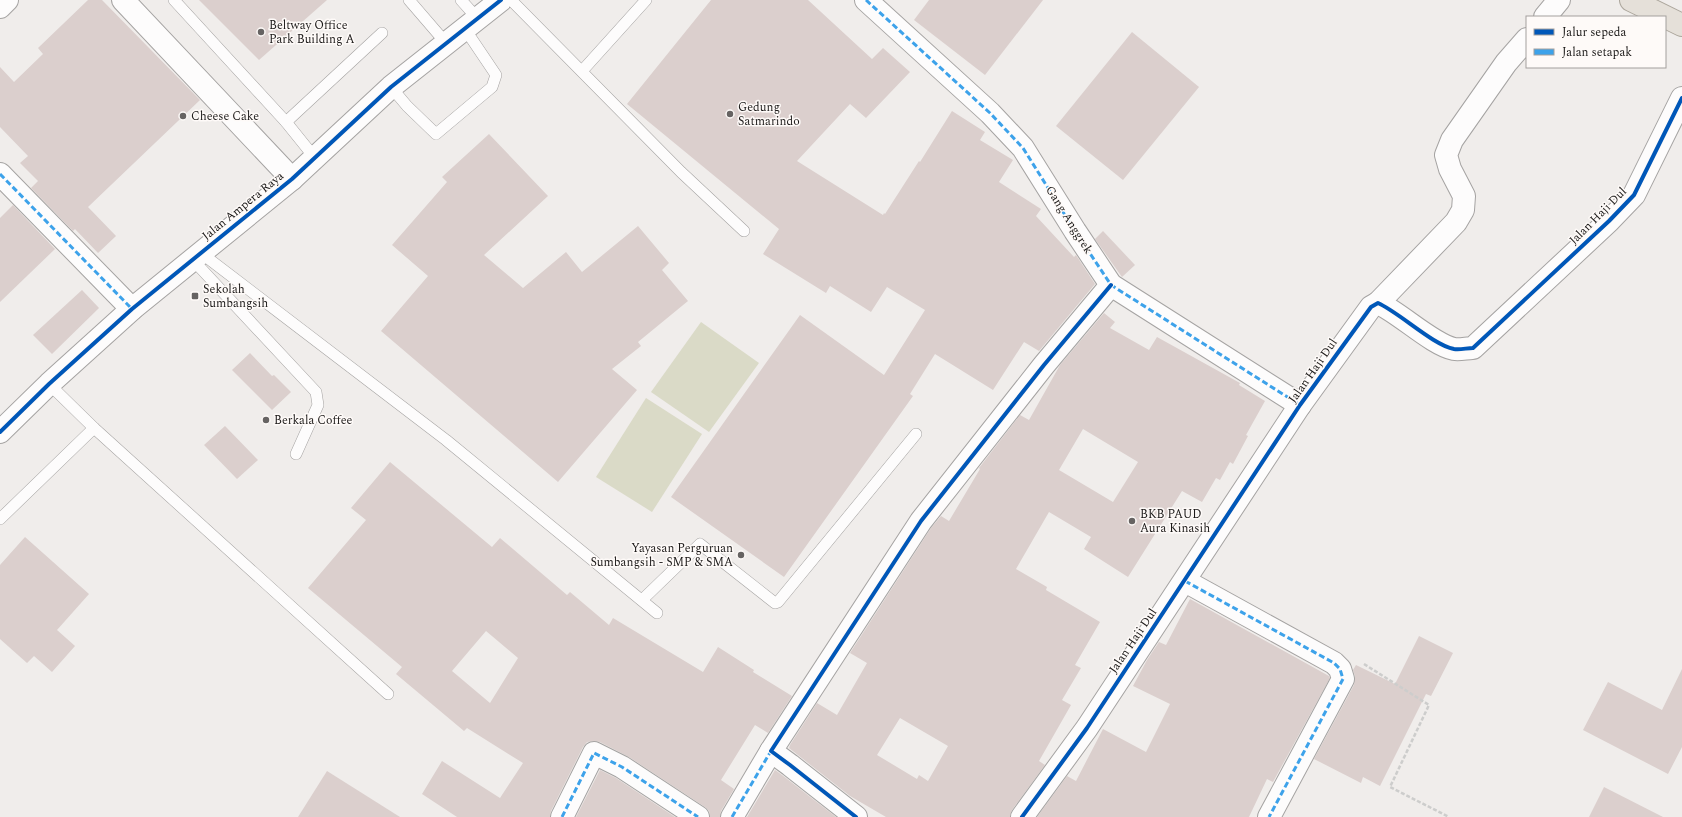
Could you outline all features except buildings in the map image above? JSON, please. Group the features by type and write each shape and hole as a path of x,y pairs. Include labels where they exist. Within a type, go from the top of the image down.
{"highway":[{"path":"1631,0 1664,16"},
{"path":"1666,17 1682,25"}],"street":[{"path":"0,7 7,0"},
{"path":"123,0 292,179"},
{"name":"Jalan Ampera Raya","path":"0,432 49,384 132,309 292,179 392,87 501,0"},
{"name":"Gang Anggrek","path":"866,0 990,114 1023,148 1111,285 1300,406"},
{"path":"1546,16 1559,0"},
{"name":"Jalan Haji Dul","path":"1022,817 1087,728 1300,406 1371,307 1378,303 1456,222 1463,210 1464,196 1450,169 1446,155 1452,140 1497,76 1526,40"},
{"name":"Jalan Haji Dul","path":"1378,303 1389,308 1442,344 1454,349 1473,348 1609,221 1634,195 1682,98"},
{"path":"0,174 132,309"},
{"path":"732,817 771,751 920,521 1044,365 1111,285"},
{"path":"1185,581 1334,663 1340,670 1343,679 1269,817"},
{"path":"771,751 790,764 856,817"},
{"path":"562,817 594,753 622,766 698,817"}],"lane":[{"path":"174,0 286,122 315,158"},
{"path":"409,0 446,43"},
{"path":"392,87 407,106 436,134 492,87 496,75 461,0"},
{"path":"511,0 681,172 744,231"},
{"path":"582,71 646,0"},
{"path":"286,122 382,33"},
{"path":"197,256 316,392 318,405 296,454"},
{"path":"197,256 446,440 657,613"},
{"path":"49,384 94,428 388,694"},
{"path":"0,519 94,428"},
{"path":"642,600 700,544 775,603 778,602 916,434"}],"path":[{"path":"1343,679 1356,658 1429,705 1390,787 1449,817"}],"green space":[{"path":"701,322 759,363 709,432 651,392"},
{"path":"646,398 702,434 652,512 596,477"}],"marked path":[{"path":"866,0 990,113 1023,148 1111,285 1300,405"},
{"path":"0,174 132,309"},
{"path":"1185,581 1334,663 1340,669 1343,679 1269,817"},
{"path":"732,817 771,751"},
{"path":"562,817 594,753 622,767 698,817"}],"cycle path":[{"path":"0,432 49,384 132,309 292,179 391,87 501,0"},
{"path":"1022,817 1087,728 1300,405 1371,307 1378,303 1436,342 1454,349 1473,348 1609,221 1634,195 1682,98"},
{"path":"856,817 771,751 921,521 1044,365 1111,285"}],"place":[{"name":"Beltway Office Park Building A","path":"261,32"},
{"name":"Gedung Satmarindo","path":"730,114"},
{"name":"Cheese Cake","path":"183,116"},
{"name":"Sekolah Sumbangsih","path":"195,296"},
{"name":"Berkala Coffee","path":"266,420"},
{"name":"BKB PAUD Aura Kinasih","path":"1132,521"},
{"name":"Yayasan Perguruan Sumbangsih - SMP & SMA","path":"741,555"}]}
